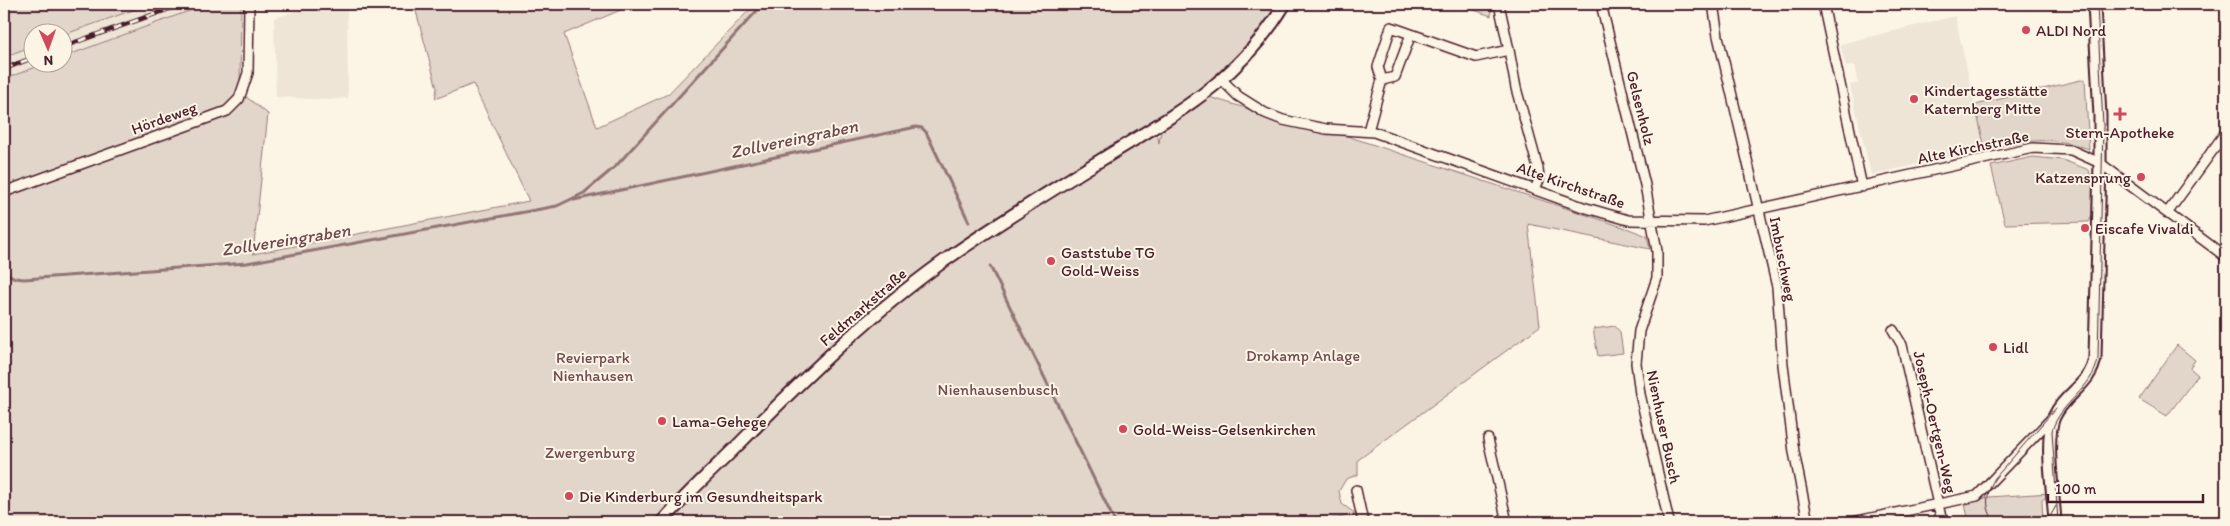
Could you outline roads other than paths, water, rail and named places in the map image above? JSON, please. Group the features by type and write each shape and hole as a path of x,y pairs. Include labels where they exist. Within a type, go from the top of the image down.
{"street":[{"name":"Hördeweg","path":"4,192 227,111 240,99 248,73 249,4"},
{"name":"Feldmarkstraße","path":"662,522 763,419 851,336 904,291 953,255 1167,120 1222,80 1261,39 1285,4"},
{"path":"1499,4 1516,88 1538,168 1538,180 1535,189"},
{"name":"Gelsenholz","path":"1600,4 1645,185 1652,221"},
{"name":"Imbuschweg","path":"1713,4 1758,210 1777,287 1783,366 1794,452 1808,522"},
{"path":"1823,4 1862,187"},
{"path":"1852,522 1977,496 2054,416 2088,376 2094,364 2100,163 2094,4"},
{"path":"1368,131 1382,80 1378,67 1391,27 1476,57 1509,50"},
{"path":"1382,80 1395,77 1410,34"},
{"name":"Alte Kirchstraße","path":"1222,80 1238,96 1265,113 1283,120 1326,129 1368,131 1608,215 1628,220 1704,221 2033,148 2071,150 2100,163 2226,257"},
{"path":"2168,212 2226,132"},
{"name":"Nienhuser Busch","path":"1652,221 1657,251 1657,278 1639,330 1636,364 1640,394 1669,522"},
{"name":"Joseph-Oertgen-Weg","path":"1893,330 1902,344 1942,522"},
{"path":"2054,416 2050,436 2055,522"},
{"path":"1488,439 1507,522"},
{"path":"1356,490 1363,522"}],"waterway":[{"name":"Zollvereingraben","path":"4,272 15,278 24,279 247,263 557,206 584,193 616,166 763,4"},
{"name":"Zollvereingraben","path":"574,200 916,127 922,128 926,132 969,222"},
{"name":"Zollvereingraben","path":"990,266 1115,522"}],"tram line":[{"path":"2058,522 2052,431 2062,412 2090,379 2098,359 2103,125 2097,4"},
{"path":"1995,522 1991,517 1988,506 1988,495 1995,478 2056,408"},
{"path":"2047,522 2056,506"}],"railway":[{"path":"72,43 183,4"},
{"path":"4,69 22,62"}],"place":[{"name":"ALDI Nord","path":"2026,30"},
{"name":"Kindertagesstätte Katernberg Mitte","path":"1914,99"},
{"name":"Stern-Apotheke","path":"2120,114"},
{"name":"Katzensprung","path":"2141,177"},
{"name":"Eiscafe Vivaldi","path":"2085,228"},
{"name":"Gaststube TG Gold-Weiss","path":"1051,261"},
{"name":"Lidl","path":"1993,347"},
{"name":"Lama-Gehege","path":"662,421"},
{"name":"Gold-Weiss-Gelsenkirchen","path":"1123,429"},
{"name":"Die Kinderburg im Gesundheitspark","path":"569,496"}],"park label":[{"name":"Drokamp Anlage","path":"1303,355"},
{"name":"Revierpark Nienhausen","path":"593,366"},
{"name":"Nienhausenbusch","path":"998,389"},
{"name":"Zwergenburg","path":"590,452"}]}
